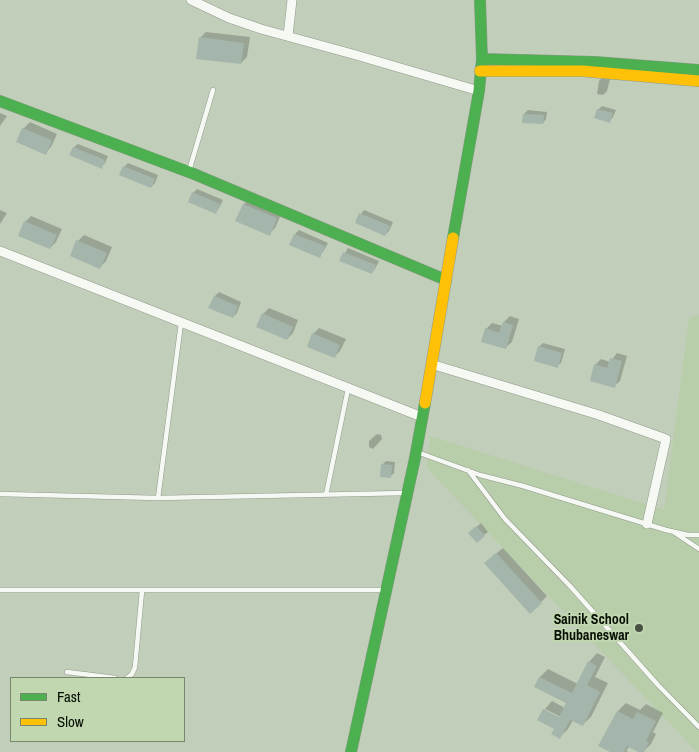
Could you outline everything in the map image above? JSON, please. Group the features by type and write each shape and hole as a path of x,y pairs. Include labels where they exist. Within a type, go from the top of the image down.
{"street":[{"path":"191,0 229,18 479,91"},
{"path":"288,36 292,0"},
{"path":"351,752 416,451 479,91 482,59 480,0"},
{"path":"482,59 595,62 699,70"},
{"path":"480,71 591,71 699,80"},
{"path":"0,101 188,172 446,280"},
{"path":"0,251 422,417"},
{"path":"431,364 599,414 666,439 647,524"}],"lane":[{"path":"188,172 213,90"},
{"path":"158,498 181,321"},
{"path":"326,495 348,389"},
{"path":"416,451 468,470 672,532 699,535"},
{"path":"468,470 505,519 570,586 658,685 699,727"},
{"path":"0,494 158,498 407,493"},
{"path":"672,532 699,549"},
{"path":"0,590 386,590"},
{"path":"128,677 135,667 142,591"},
{"path":"67,672 107,677"}],"shaded area":[{"name":"Sainik School Bhubaneswar","path":"699,315 699,752 697,752 427,468 430,436 664,510 689,318"}],"building":[{"path":"199,37 244,43 241,64 196,59"},
{"path":"597,109 613,113 610,123 594,118"},
{"path":"523,114 544,115 543,124 522,123"},
{"path":"22,128 52,140 46,155 16,142"},
{"path":"73,147 105,160 102,169 69,155"},
{"path":"123,166 155,179 151,188 119,175"},
{"path":"192,192 220,204 216,214 188,202"},
{"path":"243,204 277,218 270,236 235,221"},
{"path":"359,213 390,226 385,236 355,223"},
{"path":"24,221 57,235 50,249 18,236"},
{"path":"294,234 325,246 320,258 289,245"},
{"path":"76,240 107,253 100,269 70,256"},
{"path":"343,252 376,265 372,274 339,261"},
{"path":"214,296 238,306 233,318 208,308"},
{"path":"262,313 293,327 287,340 256,327"},
{"path":"503,322 513,325 506,349 481,342 485,328 499,333"},
{"path":"312,333 340,345 335,358 307,347"},
{"path":"538,346 562,353 558,368 534,361"},
{"path":"610,358 622,361 615,388 590,381 594,364 607,368"},
{"path":"381,464 392,465 391,478 380,477"},
{"path":"476,526 485,536 477,543 468,533"},
{"path":"496,553 542,603 530,614 484,563"},
{"path":"588,661 597,666 587,685 600,692 583,726 570,720 560,739 551,734 554,729 537,720 543,709 559,717 566,703 534,687 539,677 572,693"},
{"path":"617,711 633,719 637,712 656,721 646,741 649,742 644,752 638,752 627,746 624,752 610,752 598,746"}],"traffic: fast":[{"path":"453,238 479,91 482,59 480,0"},
{"path":"482,59 595,62 699,70"},
{"path":"0,101 194,174 446,280"},
{"path":"351,752 415,458 425,403"}],"traffic: slow":[{"path":"480,71 583,71 699,81"},
{"path":"425,403 453,238"}],"place":[{"name":"Sainik School Bhubaneswar","path":"639,628"}]}
